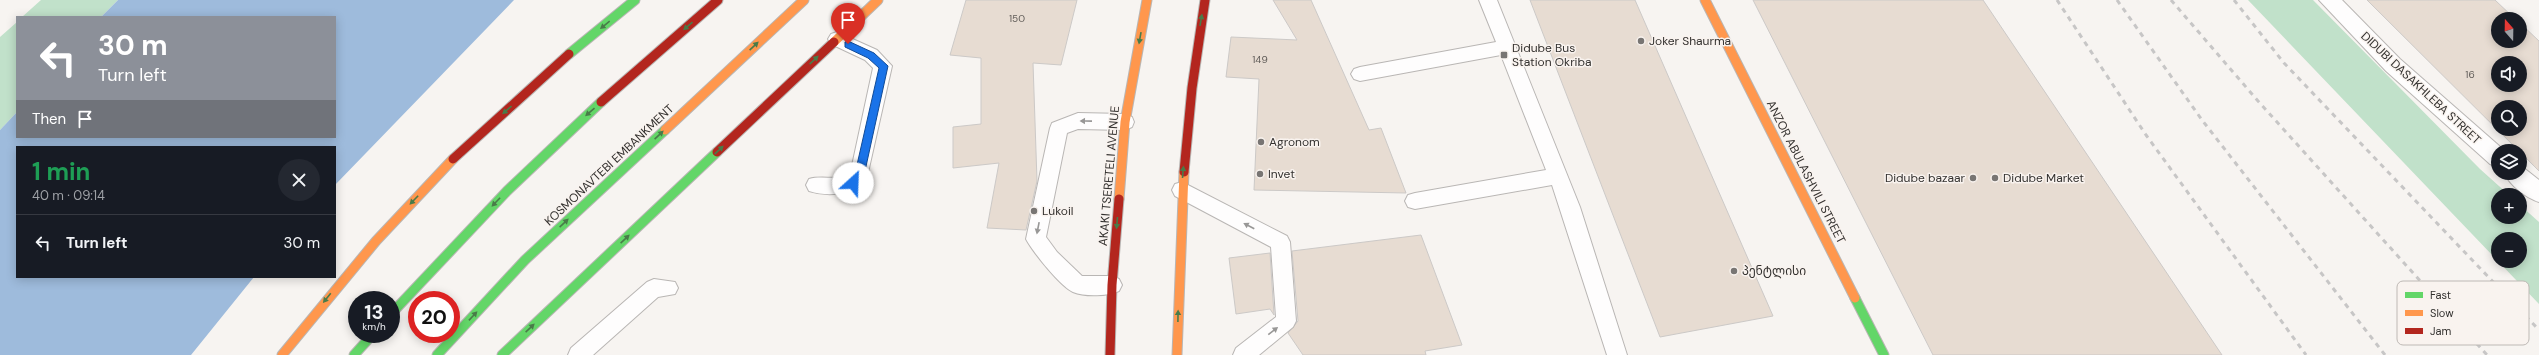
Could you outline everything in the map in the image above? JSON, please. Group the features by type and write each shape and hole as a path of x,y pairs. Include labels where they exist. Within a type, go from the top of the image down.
{"main road":[{"path":"282,355 331,293 398,217 479,134 635,0"},
{"path":"400,304 507,191 572,128 718,0"},
{"name":"KOSMONAVTEBI EMBANKMENT","path":"437,355 525,260 804,0"},
{"path":"502,355 878,0"},
{"name":"AKAKI TSERETELI AVENUE","path":"1110,355 1112,285 1125,122 1147,0"},
{"path":"1177,355 1182,190 1188,121 1205,0"},
{"name":"ANZOR ABULASHVILI STREET","path":"1705,0 1884,355"},
{"path":"354,355 365,343"}],"street":[{"name":"DIDUBI DASAKHLEBA STREET","path":"2329,0 2393,65 2491,152"},
{"path":"2524,180 2539,193"}],"lane":[{"path":"1488,0 1570,207 1617,355"},
{"path":"816,186 846,186 858,180 883,66 871,55 837,39"},
{"path":"1360,74 1507,47"},
{"path":"1112,285 1078,285 1050,258 1036,239 1059,128 1078,121 1125,122"},
{"path":"1416,201 1558,176"},
{"path":"1182,190 1280,242 1286,286 1286,321 1243,355"},
{"path":"578,355 654,288 668,288"}],"green space":[{"path":"41,0 118,0 102,16 23,16"},
{"path":"2248,0 2313,0 2491,180 2501,188 2491,188 2491,224 2527,224 2527,211 2539,222 2539,304 2529,294 2529,281 2517,281 2505,268 2527,268 2527,232 2491,232 2491,254"},
{"path":"16,23 16,113 0,130 0,37"}],"water":[{"path":"118,0 514,0 336,184 336,146 16,146 16,278 253,278 191,355 0,355 0,130 16,113 16,138 336,138 336,16 102,16"}],"building":[{"path":"966,0 1077,0 1061,65 1033,63 1037,181 1026,230 987,228 999,163 953,168 953,127 981,124 981,58 950,55"},
{"path":"1273,0 1311,0 1369,130 1381,128 1406,193 1254,190 1259,79 1226,77 1231,37 1297,40"},
{"path":"1530,0 1635,0 1773,316 1660,337"},
{"name":"Didube Market","path":"1753,0 1983,0 2222,355 1933,355"},
{"path":"2367,0 2495,0 2508,12 2491,12 2491,48 2527,48 2527,30 2539,41 2539,171 2527,159 2527,144 2512,144 2504,136 2527,136 2527,100 2491,100 2491,123"},
{"path":"1421,235 1462,345 1425,351 1426,355 1303,355 1288,333 1298,321 1292,251"},
{"path":"1270,253 1274,315 1270,309 1236,314 1229,258"}],"railway":[{"path":"2057,0 2146,135 2306,355"},
{"path":"2117,0 2202,120 2385,355"},
{"path":"2171,0 2258,101 2420,281"},
{"path":"2234,0 2284,63 2492,281"},
{"path":"2529,320 2539,330"},
{"path":"2478,345 2487,355"}],"traffic: fast":[{"path":"569,54 635,0"},
{"path":"400,304 507,191 601,102"},
{"path":"437,355 525,260 665,130"},
{"path":"502,355 717,152"},
{"path":"1855,298 1884,355"},
{"path":"354,355 365,343"}],"traffic: slow":[{"path":"665,130 804,0"},
{"path":"834,42 878,0"},
{"path":"1119,199 1125,122 1147,0"},
{"path":"1705,0 1855,298"},
{"path":"282,355 376,241 453,159"},
{"path":"1177,355 1184,172"}],"traffic: jam":[{"path":"601,102 718,0"},
{"path":"1184,172 1192,88 1205,0"},
{"path":"717,152 834,42"},
{"path":"453,159 569,54"},
{"path":"1110,355 1112,285 1119,199"}],"place":[{"name":"Joker Shaurma","path":"1641,41"},
{"name":"Didube Bus Station Okriba","path":"1504,55"},
{"name":"Agronom","path":"1261,142"},
{"name":"Invet","path":"1260,174"},
{"name":"Didube bazaar","path":"1973,178"},
{"name":"Didube Market","path":"1995,178"},
{"name":"Lukoil","path":"1034,211"},
{"name":"პენტლისი","path":"1734,271"}],"route":[{"path":"848,44 871,55 883,66 858,180 853,183"}]}
